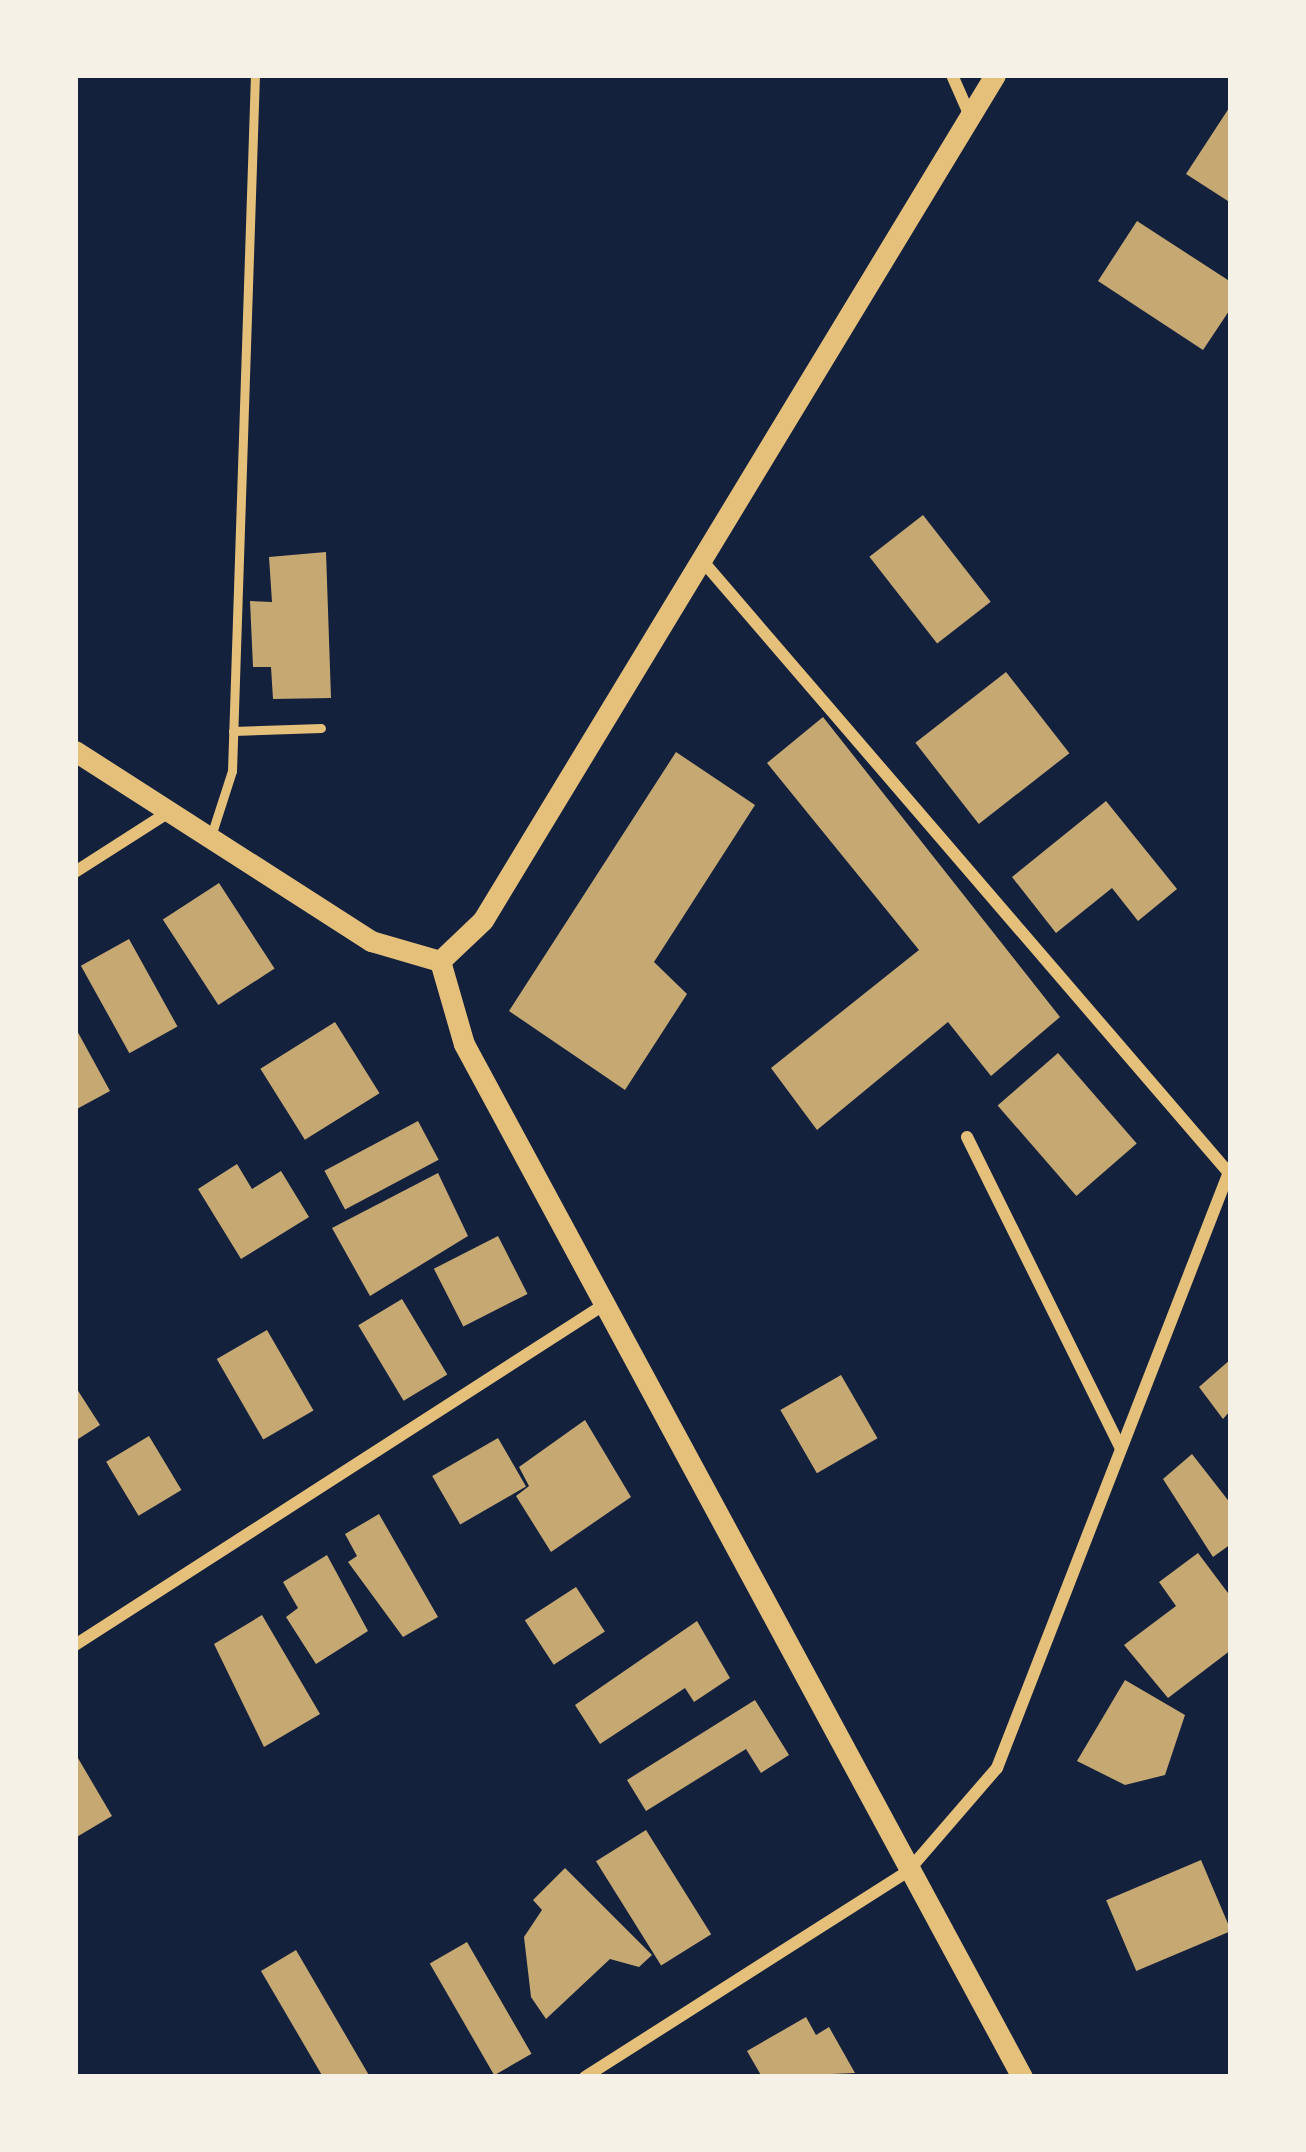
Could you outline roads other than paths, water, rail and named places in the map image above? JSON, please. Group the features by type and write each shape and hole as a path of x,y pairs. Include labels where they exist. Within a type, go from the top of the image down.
{"street":[{"path":"952,75 970,116"},
{"path":"440,961 483,920 995,75"},
{"path":"585,2077 908,1871 997,1768 1230,1170 700,558"},
{"path":"75,751 164,815 370,941 440,961"},
{"path":"75,872 164,815"},
{"path":"440,961 464,1044 608,1302 1022,2077"},
{"path":"968,1137 1121,1448"},
{"path":"75,1646 608,1302"}],"lane":[{"path":"208,843 227,798 233,731 255,75"},
{"path":"233,731 321,728"}]}
